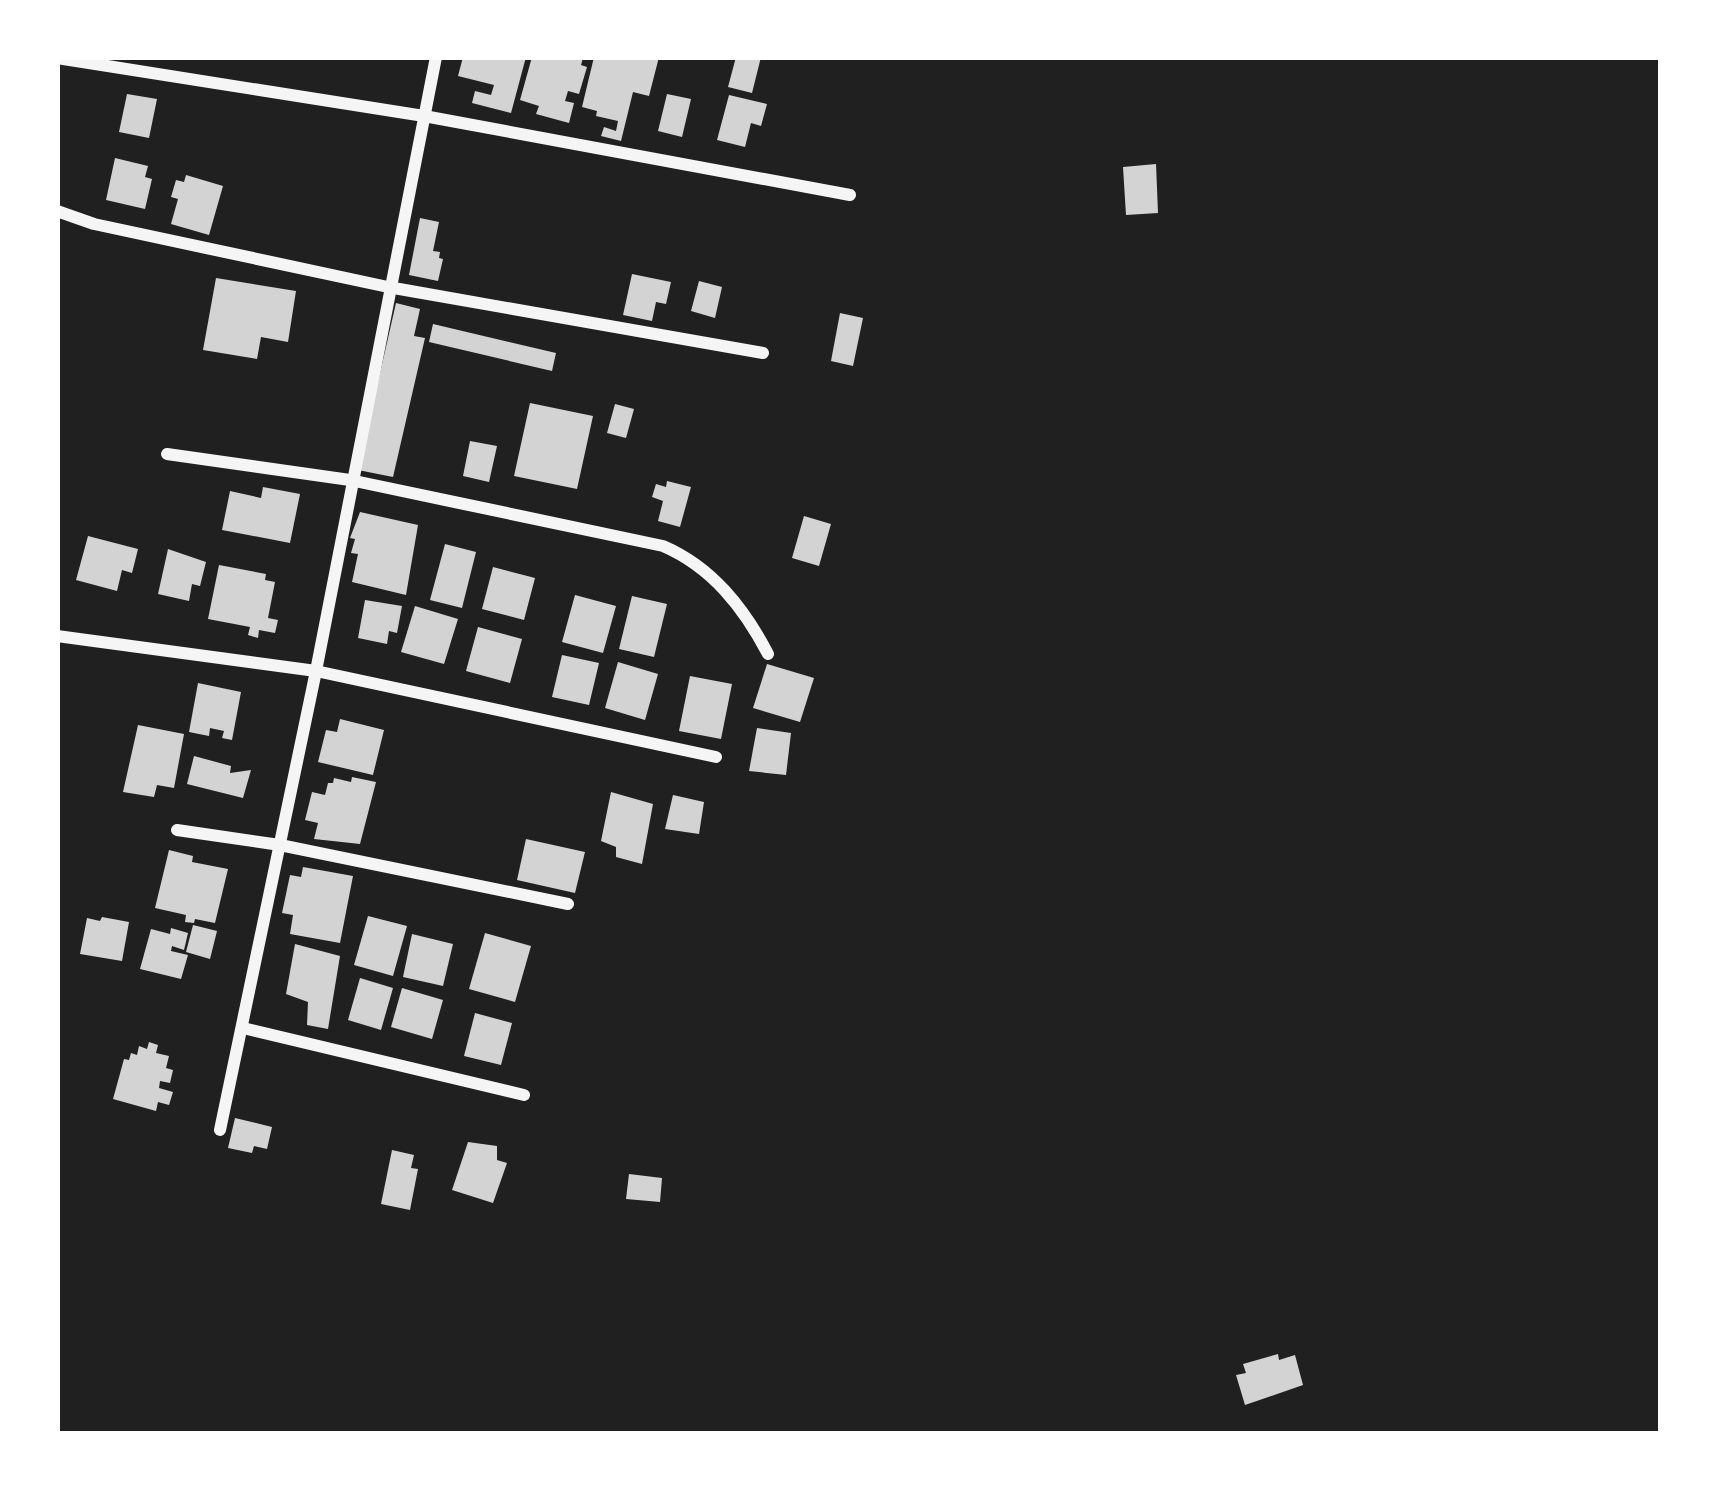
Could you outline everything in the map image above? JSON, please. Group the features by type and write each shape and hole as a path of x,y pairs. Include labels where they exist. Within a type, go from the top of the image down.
{"street":[{"path":"220,1130 436,57"},
{"path":"57,58 424,116 850,195"},
{"path":"57,211 94,224 388,287 764,353"},
{"path":"166,454 350,480 674,550 725,590 768,654"},
{"path":"57,636 316,671 716,758"},
{"path":"177,830 280,844 568,904"},
{"path":"243,1028 524,1095"}],"shaded area":[{"path":"57,57 1661,57 1661,1434 57,1434"}],"building":[{"path":"463,57 526,57 511,113 472,103 475,91 491,95 494,85 458,76"},
{"path":"532,57 583,58 581,65 587,67 579,94 568,91 565,101 574,103 569,123 536,114 539,106 520,100"},
{"path":"594,57 659,57 649,96 633,92 621,141 601,136 604,127 616,131 618,121 582,107"},
{"path":"736,57 761,57 752,93 728,87"},
{"path":"127,94 157,99 149,138 119,132"},
{"path":"667,94 691,99 682,137 658,131"},
{"path":"729,95 767,104 761,126 751,123 745,147 717,140"},
{"path":"115,158 148,166 145,177 152,179 145,209 106,200"},
{"path":"1156,164 1158,213 1126,215 1123,167"},
{"path":"186,175 223,186 209,235 171,224 178,199 171,197 176,180 184,182"},
{"path":"420,218 439,222 433,251 443,259 438,281 409,275"},
{"path":"632,274 671,282 666,304 656,302 652,321 623,315"},
{"path":"216,278 296,291 288,342 261,337 257,359 203,350"},
{"path":"699,281 722,287 715,318 691,311"},
{"path":"396,303 420,309 414,336 425,338 393,477 358,470"},
{"path":"840,313 863,318 853,366 831,361"},
{"path":"433,324 556,353 552,371 429,342"},
{"path":"530,403 593,416 577,489 514,476"},
{"path":"615,404 634,409 626,438 607,433"},
{"path":"470,441 497,446 489,482 463,476"},
{"path":"667,481 691,487 680,527 658,521 663,501 652,497 656,484 666,487"},
{"path":"263,487 300,494 290,543 222,530 230,491 261,498"},
{"path":"360,512 418,525 406,595 352,582 358,554 351,553 355,539 350,538"},
{"path":"804,516 831,524 819,566 792,558"},
{"path":"88,536 138,549 132,573 122,570 117,591 76,580"},
{"path":"445,544 476,552 462,608 430,600"},
{"path":"168,549 206,562 200,586 192,584 189,601 158,594"},
{"path":"219,565 266,574 265,580 275,582 268,618 278,620 275,633 259,630 258,638 248,635 250,627 208,619"},
{"path":"493,567 535,578 524,620 482,609"},
{"path":"575,595 616,606 603,653 562,642"},
{"path":"632,596 667,604 654,657 619,649"},
{"path":"365,600 402,606 397,633 389,631 387,644 358,638"},
{"path":"415,606 458,619 444,664 401,652"},
{"path":"478,627 522,639 510,683 466,671"},
{"path":"562,655 599,663 589,705 552,697"},
{"path":"618,662 658,674 645,720 605,708"},
{"path":"767,664 814,678 800,722 753,708"},
{"path":"690,676 732,684 721,739 679,731"},
{"path":"198,683 241,692 232,740 222,738 224,731 210,728 209,736 189,732"},
{"path":"340,719 384,730 373,775 318,762 326,730 337,732"},
{"path":"138,725 184,734 174,788 157,785 154,797 123,792"},
{"path":"757,728 791,733 786,775 749,771"},
{"path":"194,756 231,766 230,773 251,770 243,798 187,784"},
{"path":"352,777 376,782 360,844 314,839 318,823 305,820 312,792 325,795 334,778 351,782"},
{"path":"611,792 653,804 642,864 616,857 616,847 601,841"},
{"path":"673,795 704,802 699,834 665,829"},
{"path":"526,839 585,852 575,893 517,880"},
{"path":"169,850 193,856 192,862 228,869 215,923 185,922 186,915 155,908"},
{"path":"303,867 353,876 340,943 290,934 293,915 282,913 290,875 301,877"},
{"path":"368,916 407,926 393,976 354,965"},
{"path":"102,917 129,922 122,961 80,954 87,918 100,921"},
{"path":"193,925 217,931 210,959 186,952"},
{"path":"171,928 188,933 184,950 172,946 171,951 188,955 181,979 140,969 151,929 170,934"},
{"path":"485,933 531,946 515,1002 469,989"},
{"path":"412,934 453,944 443,986 403,977"},
{"path":"295,944 340,956 328,1029 307,1025 308,1002 286,994"},
{"path":"360,978 393,988 381,1030 348,1020"},
{"path":"402,988 443,1000 432,1039 391,1027"},
{"path":"475,1013 512,1023 501,1065 464,1056"},
{"path":"149,1042 158,1045 156,1053 169,1056 166,1068 173,1070 170,1083 160,1081 159,1088 173,1092 169,1105 158,1102 156,1111 113,1099 124,1059 129,1060 131,1053 137,1055 139,1046 147,1049"},
{"path":"235,1118 272,1127 267,1149 254,1146 252,1153 228,1148"},
{"path":"468,1142 497,1146 497,1160 507,1163 493,1203 452,1190"},
{"path":"392,1150 414,1155 411,1168 418,1169 410,1210 381,1204"},
{"path":"629,1174 662,1178 660,1202 626,1199"},
{"path":"1278,1354 1279,1360 1295,1355 1303,1385 1245,1405 1236,1375 1246,1373 1243,1364"}]}
